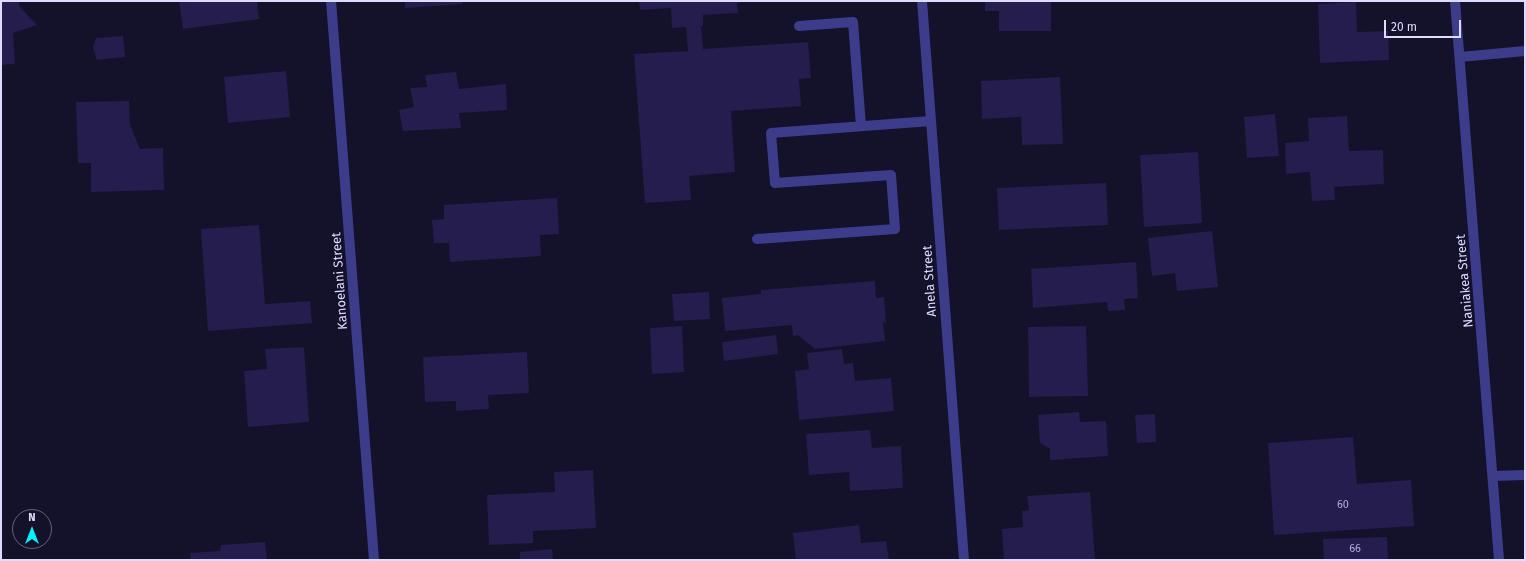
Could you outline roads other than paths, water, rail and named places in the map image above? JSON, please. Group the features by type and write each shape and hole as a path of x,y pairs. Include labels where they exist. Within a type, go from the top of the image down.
{"street":[{"name":"Kanoelani Street","path":"331,1 374,560"},
{"name":"Anela Street","path":"922,1 964,560"},
{"name":"Naniakea Street","path":"1455,1 1499,560"},
{"path":"799,26 853,22 861,126"},
{"path":"1460,57 1525,51"},
{"path":"756,239 895,229 891,175 775,183 771,133 931,121"},
{"path":"1493,476 1525,475"}]}
